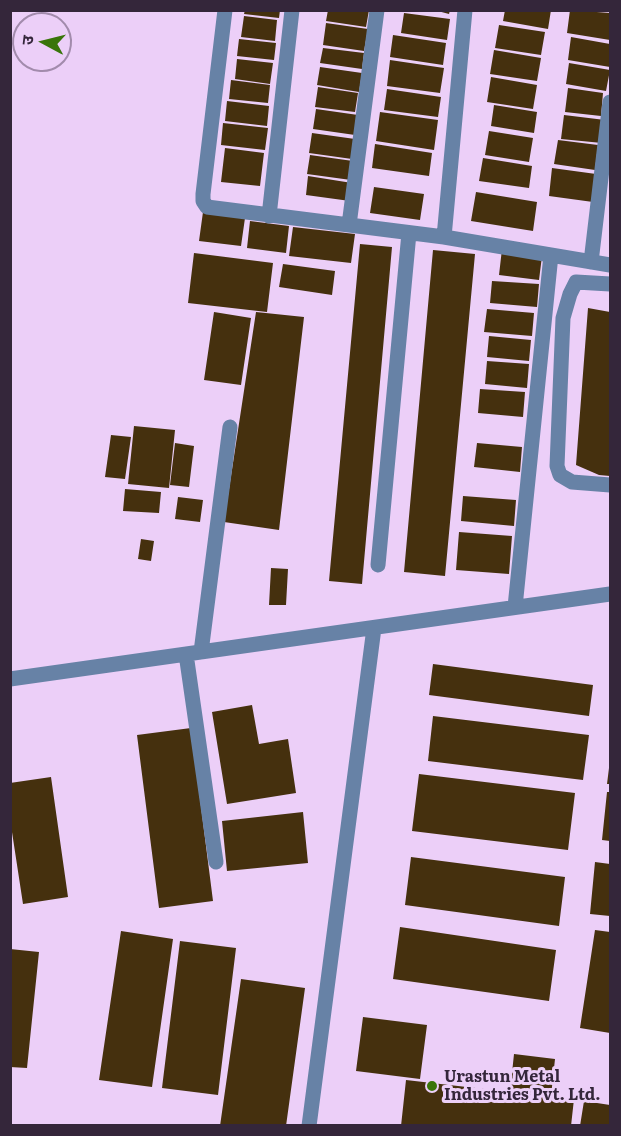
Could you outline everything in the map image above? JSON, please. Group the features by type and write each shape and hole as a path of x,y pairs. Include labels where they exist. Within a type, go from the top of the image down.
{"street":[{"path":"225,10 203,201 207,207 444,237 610,265"},
{"path":"269,216 292,10"},
{"path":"349,225 377,10"},
{"path":"444,237 465,10"},
{"path":"591,262 610,102"},
{"path":"378,566 409,233"},
{"path":"515,607 551,255"},
{"path":"610,284 576,282 563,318 557,466 560,475 572,482 610,485"},
{"path":"216,862 194,653 230,427"},
{"path":"10,679 610,594"},
{"path":"309,1125 374,628"}],"building":[{"path":"245,10 280,10 279,18 244,14"},
{"path":"328,10 369,10 366,27 326,21"},
{"path":"434,10 450,10 449,14"},
{"path":"505,10 551,10 548,29 503,21"},
{"path":"570,10 610,13 610,40 567,33"},
{"path":"404,13 450,19 447,40 401,33"},
{"path":"244,16 277,20 275,41 241,37"},
{"path":"326,23 368,29 364,51 323,45"},
{"path":"499,25 545,32 541,55 495,48"},
{"path":"393,35 446,43 443,65 390,57"},
{"path":"571,37 610,44 610,67 568,60"},
{"path":"239,39 276,43 274,60 237,56"},
{"path":"323,48 364,53 362,69 320,63"},
{"path":"494,50 541,58 537,81 490,74"},
{"path":"237,59 273,63 270,84 235,79"},
{"path":"390,60 444,68 440,93 387,86"},
{"path":"569,63 610,70 606,91 566,84"},
{"path":"320,67 362,73 359,92 317,85"},
{"path":"491,77 537,85 533,109 487,102"},
{"path":"231,80 270,85 268,103 229,99"},
{"path":"318,87 358,93 355,112 315,107"},
{"path":"568,88 603,93 601,116 565,112"},
{"path":"387,89 441,97 438,117 384,110"},
{"path":"227,101 269,106 267,126 225,121"},
{"path":"494,105 537,112 534,133 491,126"},
{"path":"316,109 358,115 355,135 313,129"},
{"path":"380,112 438,120 434,150 376,141"},
{"path":"564,115 605,120 602,143 561,139"},
{"path":"223,123 268,128 265,150 221,145"},
{"path":"489,131 533,138 529,162 485,155"},
{"path":"312,133 355,139 352,159 309,153"},
{"path":"558,140 598,145 595,170 554,164"},
{"path":"375,144 432,153 429,176 372,168"},
{"path":"225,148 264,153 260,186 221,182"},
{"path":"310,155 353,161 351,180 307,174"},
{"path":"483,158 532,166 529,188 479,181"},
{"path":"552,168 596,174 593,202 549,196"},
{"path":"308,176 352,183 350,201 306,195"},
{"path":"374,187 424,194 420,220 370,213"},
{"path":"476,192 537,202 533,231 471,221"},
{"path":"203,212 245,218 241,246 199,241"},
{"path":"250,221 289,226 286,253 247,248"},
{"path":"293,227 355,234 351,263 289,256"},
{"path":"360,244 392,247 362,584 329,581"},
{"path":"502,249 542,256 539,280 499,275"},
{"path":"433,250 475,254 445,576 404,572"},
{"path":"194,253 273,263 267,312 188,303"},
{"path":"283,264 335,271 332,295 279,287"},
{"path":"492,281 539,284 537,307 490,303"},
{"path":"588,308 610,312 610,476 599,475 576,465"},
{"path":"487,309 534,313 532,336 484,332"},
{"path":"214,312 251,318 241,385 204,380"},
{"path":"256,312 304,317 279,530 224,522"},
{"path":"489,336 531,340 529,361 487,357"},
{"path":"487,361 529,364 527,388 485,384"},
{"path":"480,389 525,392 523,417 478,413"},
{"path":"134,426 175,430 169,488 128,484"},
{"path":"111,435 131,437 125,479 105,477"},
{"path":"175,443 194,446 189,487 170,485"},
{"path":"477,443 522,447 520,472 474,467"},
{"path":"125,489 161,492 159,513 123,511"},
{"path":"463,496 516,500 514,526 461,521"},
{"path":"178,497 203,500 200,522 175,519"},
{"path":"459,532 512,536 509,574 456,570"},
{"path":"141,539 154,541 151,561 138,559"},
{"path":"271,568 288,569 286,605 269,605"},
{"path":"433,664 593,685 589,716 429,695"},
{"path":"252,705 259,744 288,739 296,793 227,804 212,712"},
{"path":"433,716 589,735 583,780 428,761"},
{"path":"191,728 213,901 159,908 137,735"},
{"path":"609,768 610,784 607,784"},
{"path":"419,774 575,793 568,850 412,831"},
{"path":"51,777 68,897 23,904 10,819 10,783"},
{"path":"607,792 610,792 610,841 602,840"},
{"path":"303,812 308,863 227,871 222,821"},
{"path":"411,857 565,877 559,926 405,905"},
{"path":"595,862 610,864 610,916 590,914"},
{"path":"400,927 556,950 549,1001 393,979"},
{"path":"595,930 610,932 610,1033 580,1028"},
{"path":"121,931 173,939 152,1087 99,1080"},
{"path":"180,941 236,948 218,1095 162,1088"},
{"path":"10,949 39,952 27,1068 10,1067"},
{"path":"241,979 305,988 286,1126 220,1126"},
{"path":"363,1017 427,1025 420,1079 356,1071"},
{"name":"Urastun Metal Industries Pvt. Ltd.","path":"514,1054 555,1059 551,1096 574,1099 571,1126 401,1126 406,1080 510,1092"},
{"path":"584,1101 610,1105 610,1126 580,1126"}],"place":[{"name":"Urastun Metal Industries Pvt. Ltd.","path":"432,1086"}]}
